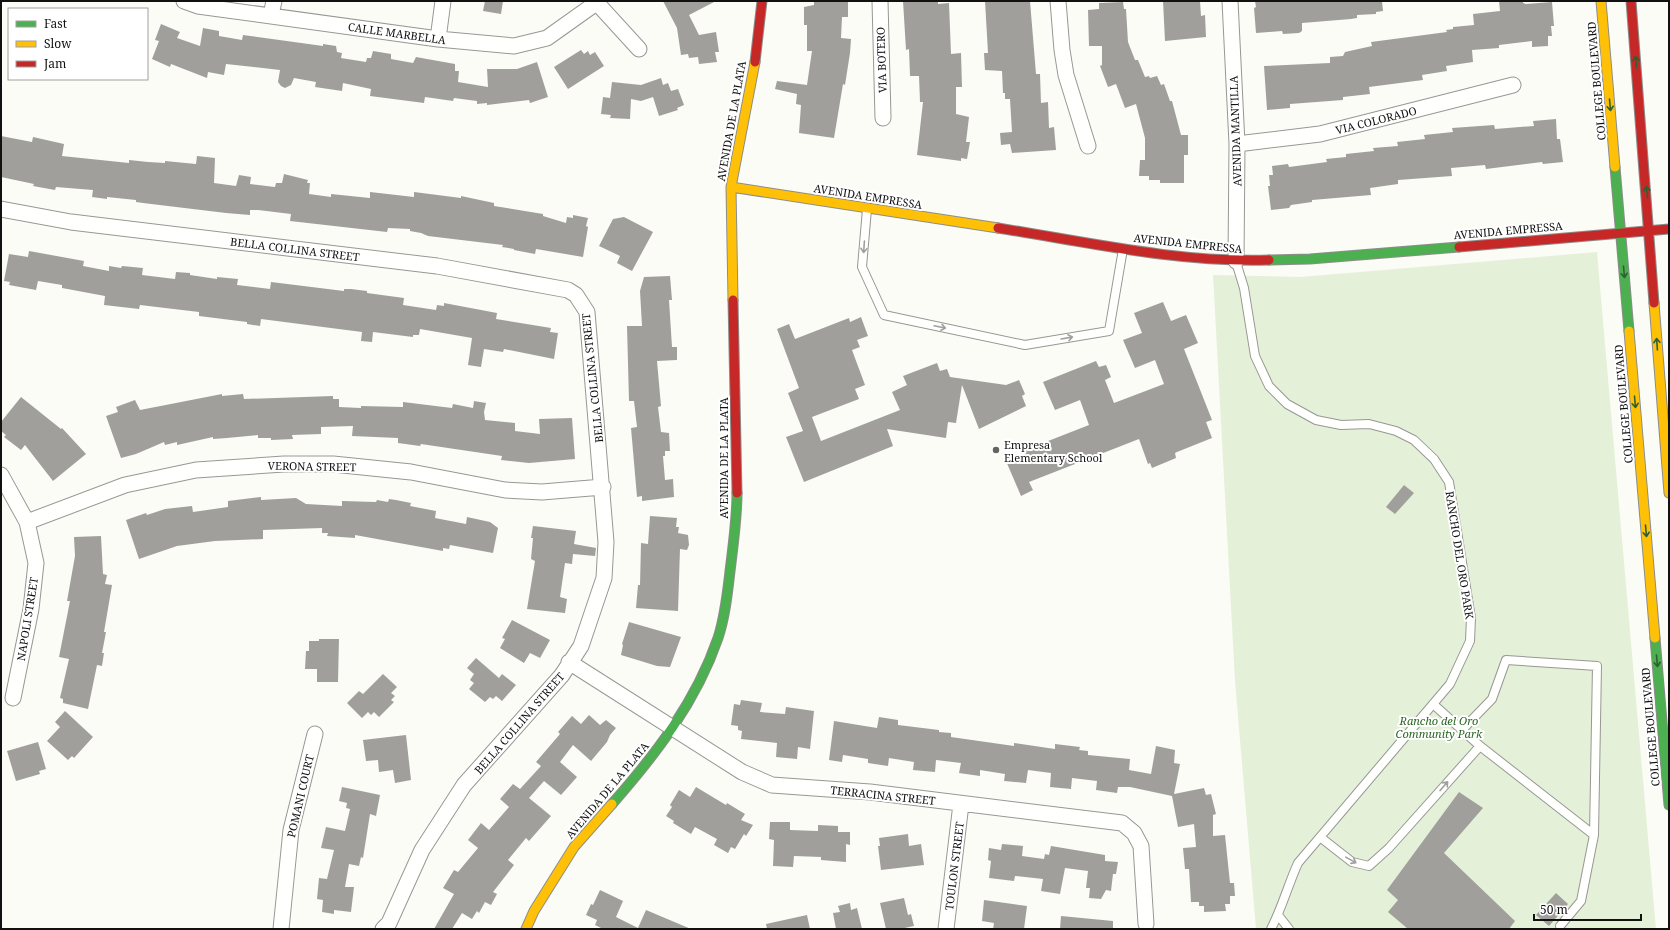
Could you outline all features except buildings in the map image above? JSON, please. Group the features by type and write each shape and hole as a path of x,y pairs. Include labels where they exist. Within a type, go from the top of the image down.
{"street":[{"name":"CALLE MARBELLA","path":"184,1 198,6 272,8 438,39 514,46 547,38 598,2"},
{"path":"438,39 443,1"},
{"name":"AVENIDA DE LA PLATA","path":"526,929 534,911 574,847 644,767 673,728 695,692 718,638 727,592 737,514 731,187 752,83 762,1"},
{"name":"VIA BOTERO","path":"880,1 883,118"},
{"path":"1058,1 1062,50 1066,75 1088,146"},
{"name":"AVENIDA MANTILLA","path":"1230,1 1237,144 1236,261"},
{"name":"COLLEGE BOULEVARD","path":"1601,1 1669,805"},
{"path":"1631,1 1650,230 1669,493"},
{"path":"598,2 639,49"},
{"name":"VIA COLORADO","path":"1237,144 1320,134 1513,85"},
{"name":"AVENIDA EMPRESSA","path":"731,187 1123,248 1164,254 1236,261 1310,259 1650,230 1669,230"},
{"name":"BELLA COLLINA STREET","path":"1,208 71,222 437,266 568,290 576,295 587,312 603,487 606,542 604,578 582,646 569,662 562,675 464,785 422,850 389,923 383,929"},
{"name":"VERONA STREET","path":"27,522 125,485 196,470 284,464 333,464 411,472 505,490 542,492 603,487"},
{"name":"NAPOLI STREET","path":"1,475 27,522 36,563 31,609 13,698"},
{"name":"TERRACINA STREET","path":"569,662 742,772 772,785 870,792 1122,823 1134,833 1140,846 1146,924"},
{"name":"POMANI COURT","path":"281,929 291,830 315,734"},
{"name":"TOULON STREET","path":"946,929 961,804"}],"lane":[{"path":"867,208 862,267 884,315 1025,345 1110,331 1123,248"},
{"name":"RANCHO DEL ORO PARK","path":"1236,261 1244,288 1255,356 1269,386 1287,404 1316,420 1341,425 1369,424 1396,431 1414,440 1434,459 1449,482 1471,618 1470,641 1450,684 1298,863 1286,888 1278,915 1271,929"},
{"path":"1462,730 1492,699 1506,660 1597,666 1594,835 1581,901 1560,926"},
{"path":"1433,704 1480,746 1594,835"},
{"path":"1320,837 1352,862 1369,866 1389,848 1480,746"},
{"path":"1278,915 1289,929"}],"green space":[{"name":"Rancho del Oro Community Park","path":"1597,252 1656,929 1256,929 1235,681 1213,275 1300,277"}],"traffic: fast":[{"path":"1615,167 1629,331"},
{"path":"1269,260 1310,259 1459,247"},
{"path":"612,804 644,766 673,726 698,684 709,661 721,629 725,610 734,536 737,493"},
{"path":"1655,638 1669,805"}],"traffic: slow":[{"path":"1601,1 1615,167"},
{"path":"733,300 731,187 755,62"},
{"path":"731,187 998,228"},
{"path":"1654,303 1669,493"},
{"path":"1629,331 1655,638"},
{"path":"526,929 534,911 574,847 612,804"}],"traffic: jam":[{"path":"755,62 762,1"},
{"path":"1631,1 1654,303"},
{"path":"998,228 1167,255 1235,260 1269,260"},
{"path":"1459,247 1669,229"},
{"path":"733,300 737,493"}],"place":[{"name":"Empresa Elementary School","path":"996,450"}]}
